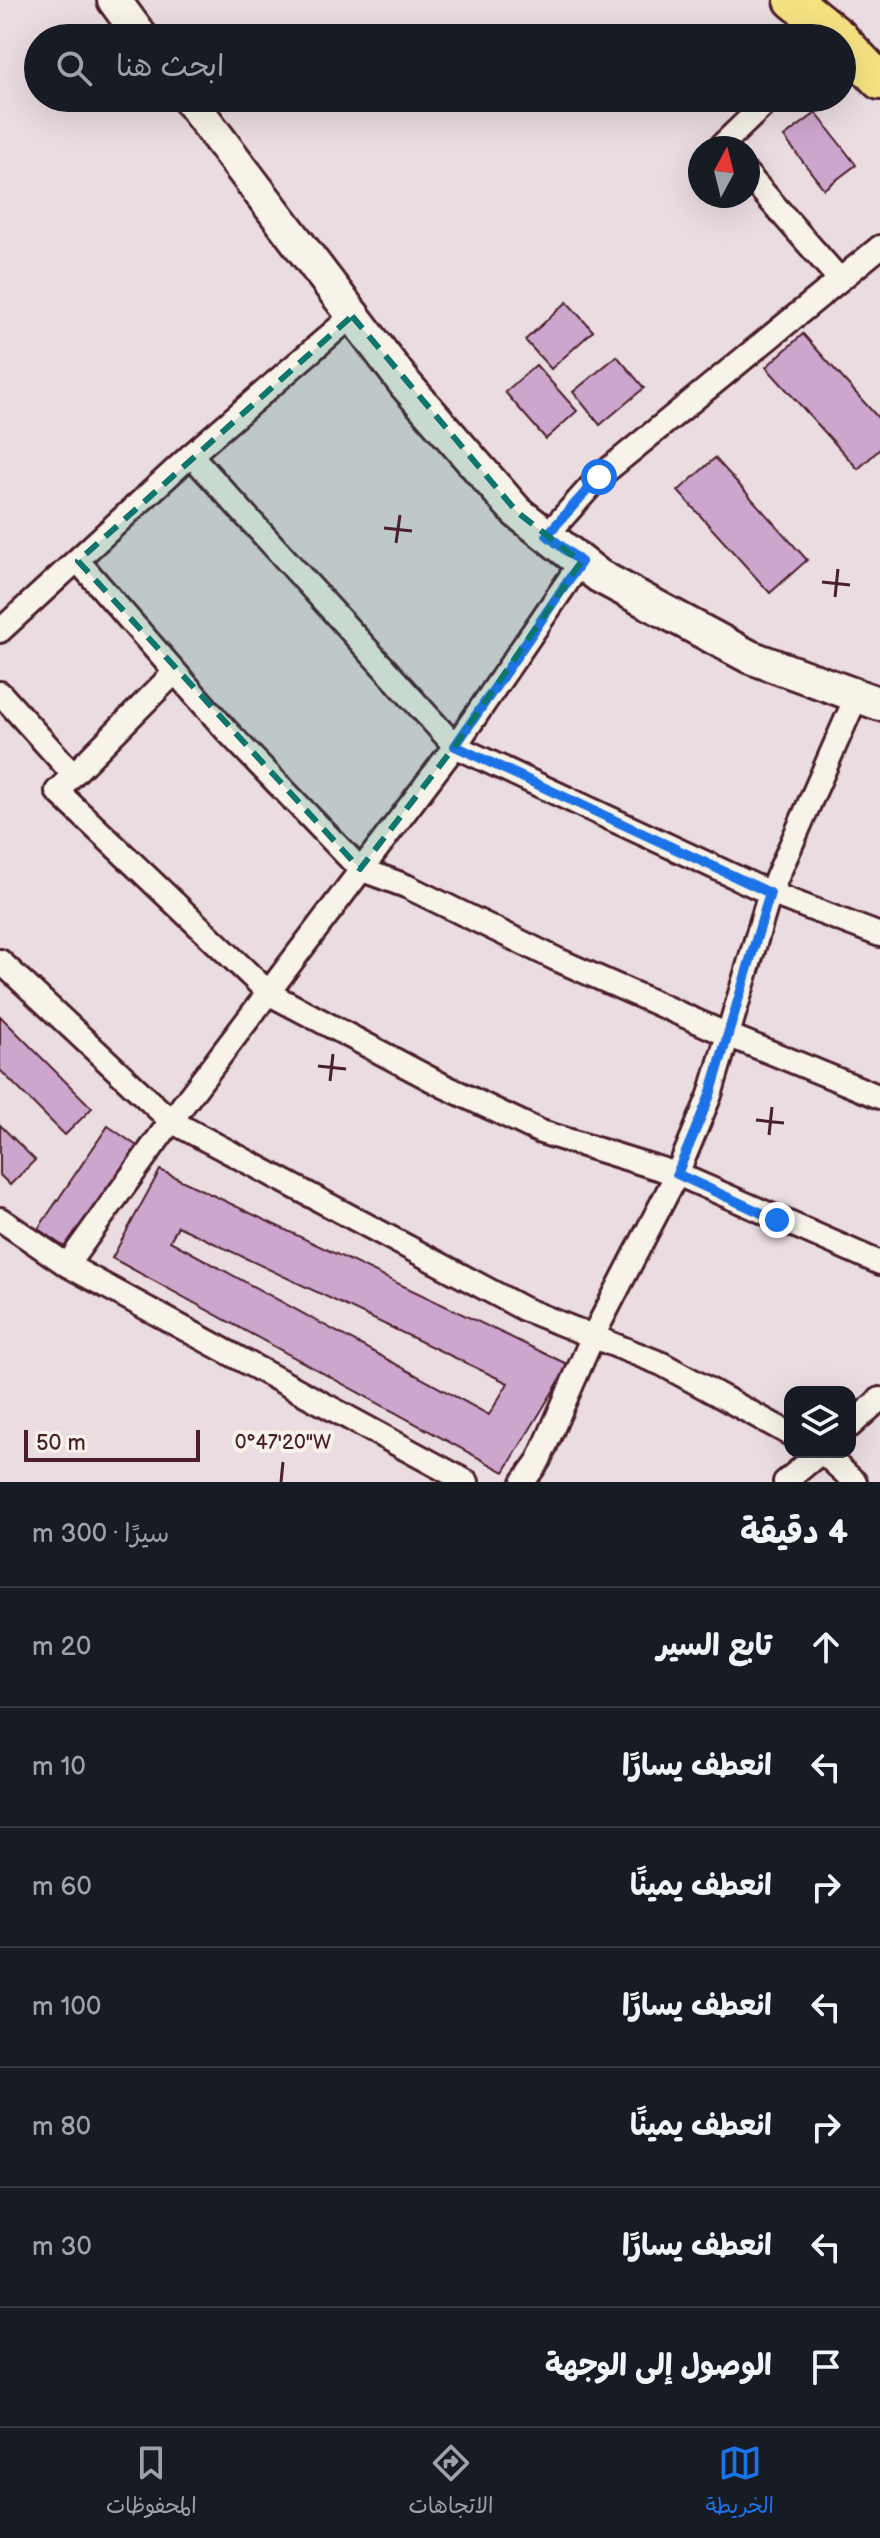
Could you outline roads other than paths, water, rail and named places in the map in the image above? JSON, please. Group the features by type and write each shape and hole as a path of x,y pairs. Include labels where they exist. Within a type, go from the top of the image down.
{"main road":[{"path":"114,0 132,24"},
{"path":"793,0 821,24"},
{"path":"856,56 880,81"},
{"path":"199,112 406,385 517,512 599,576 750,657 868,699"}],"street":[{"path":"731,136 756,112"},
{"path":"760,189 840,280"},
{"path":"547,535 599,477 880,247"},
{"path":"0,631 191,455 352,316"},
{"path":"191,455 455,746 770,893 880,935"},
{"path":"78,561 175,672 360,869 406,886 556,959 728,1035 880,1097"},
{"path":"67,1265 171,1121 455,746 581,562"},
{"path":"175,672 57,791 270,994 444,1086 541,1132 677,1174 880,1263"},
{"path":"0,693 73,774"},
{"path":"523,1482 539,1460 593,1336 677,1174 710,1095 770,893 868,699"},
{"path":"0,961 171,1121 524,1309 662,1364 784,1431"},
{"path":"0,1219 67,1265 467,1482"},
{"path":"856,1421 880,1399"},
{"path":"785,1482 815,1458"},
{"path":"829,1458 855,1482"}]}
